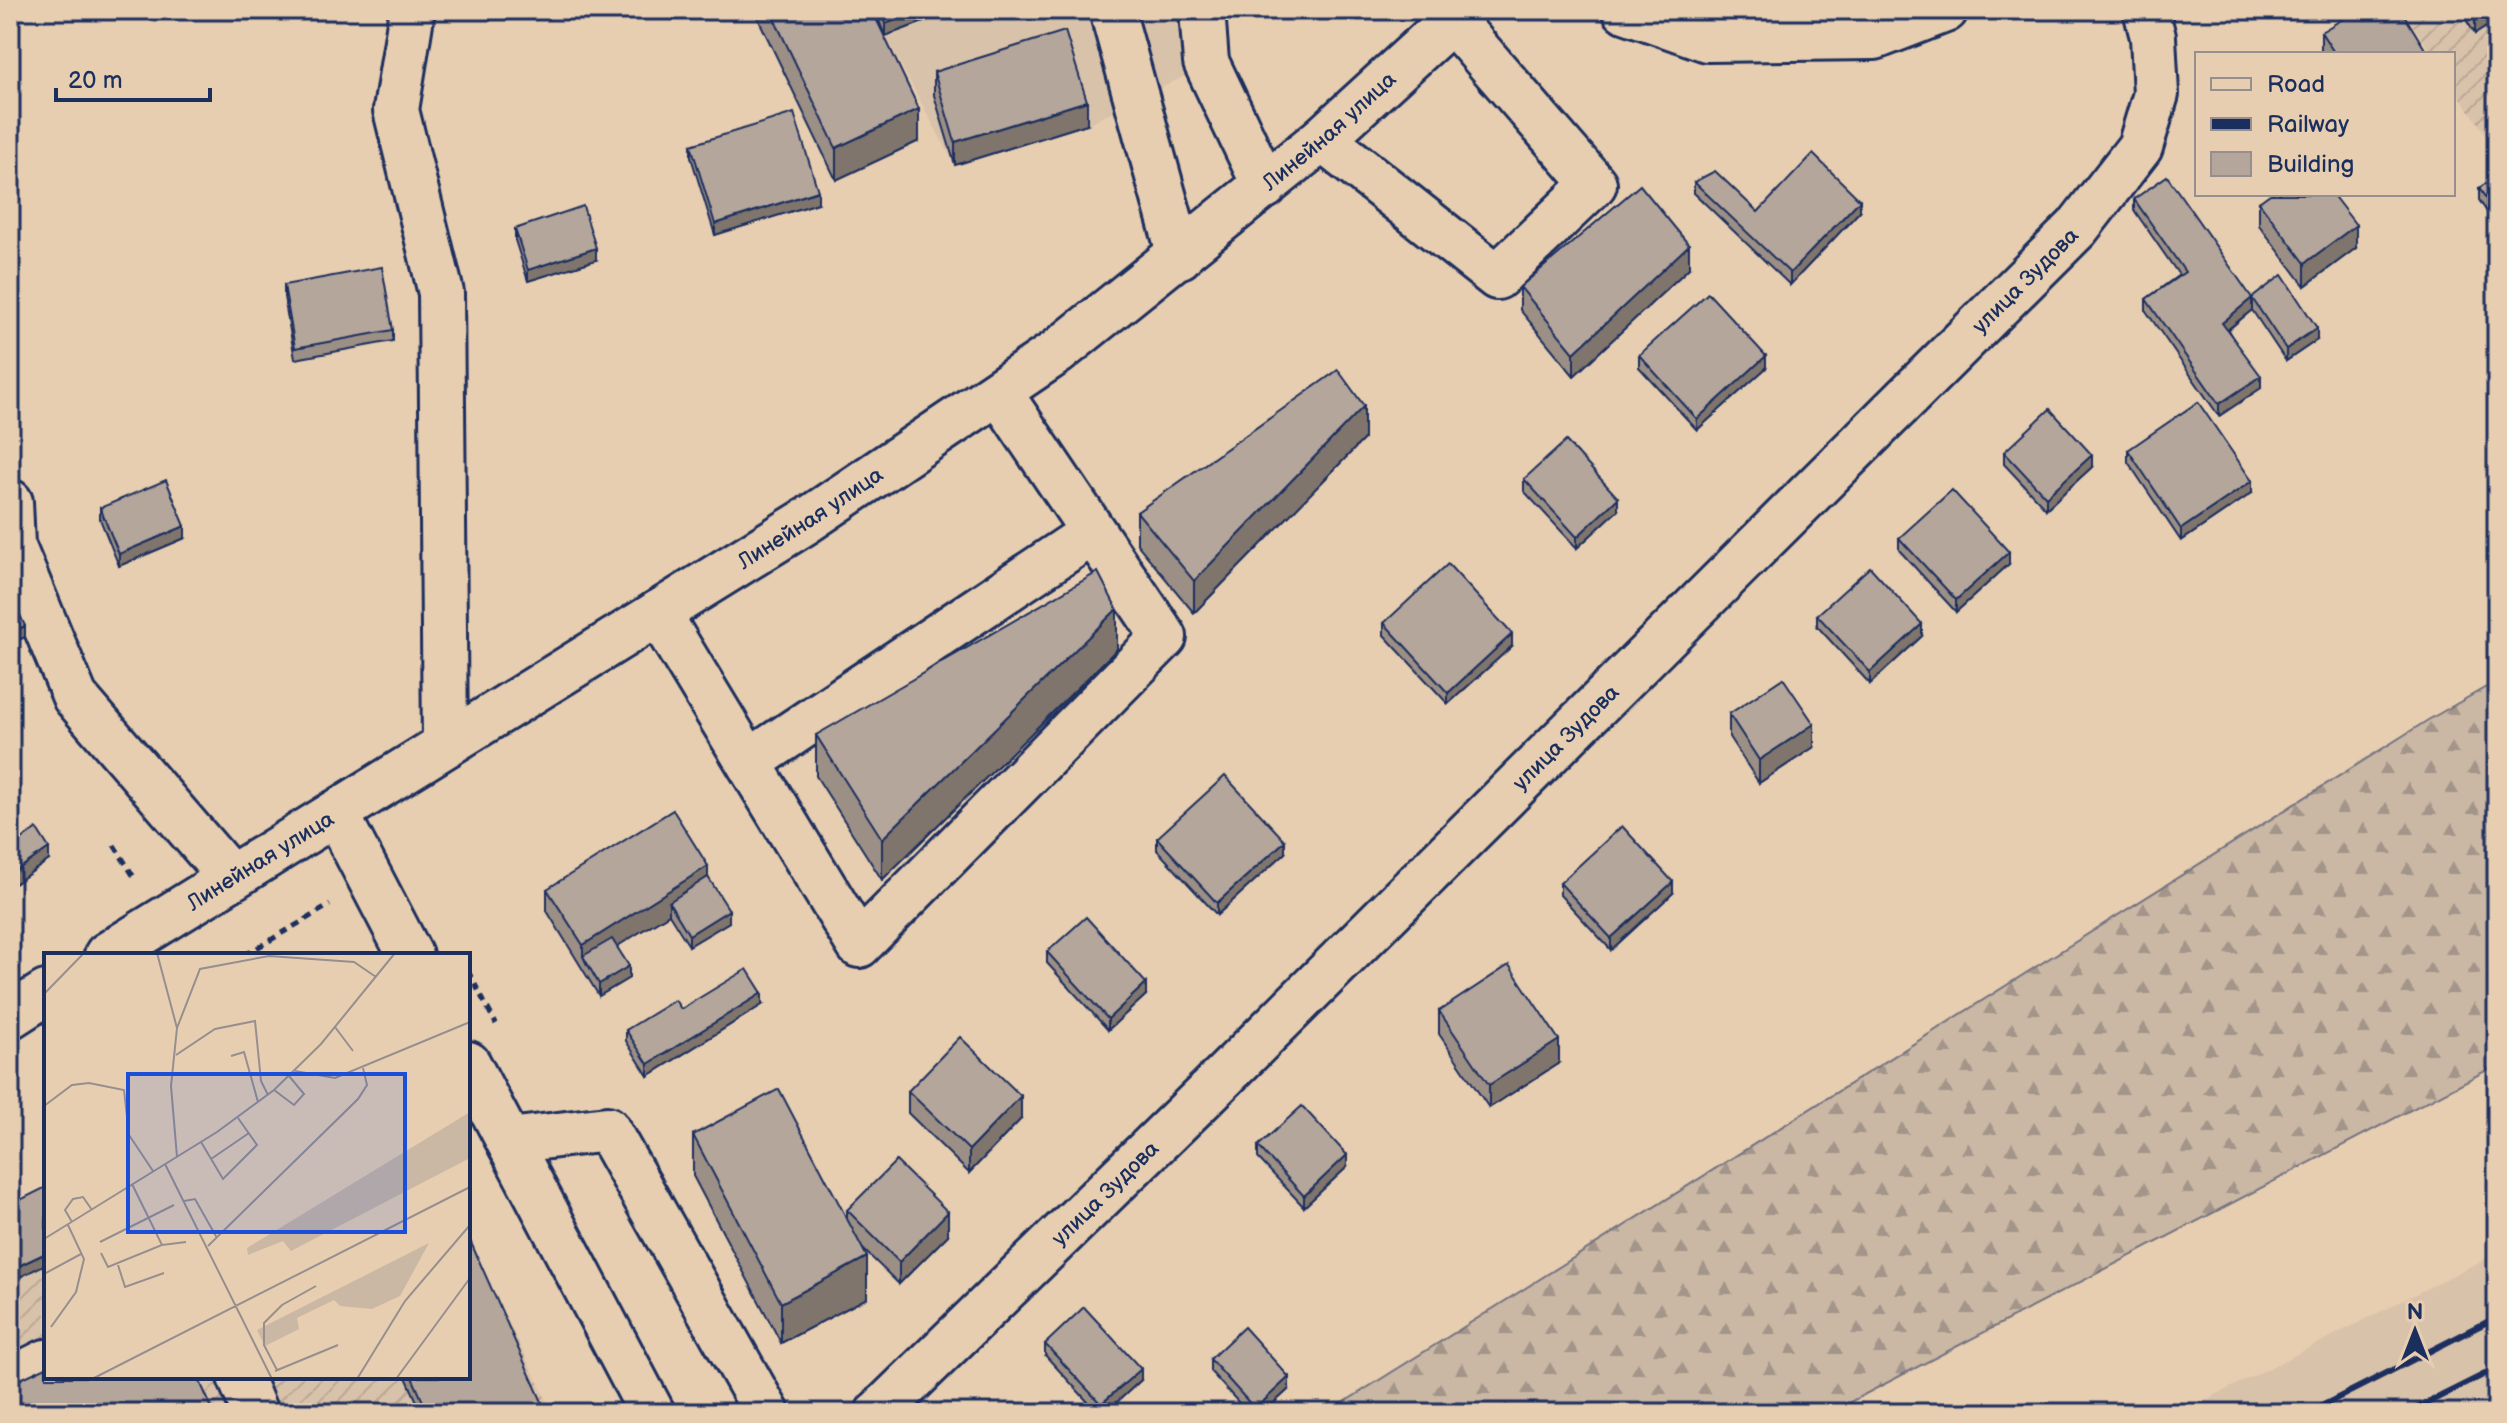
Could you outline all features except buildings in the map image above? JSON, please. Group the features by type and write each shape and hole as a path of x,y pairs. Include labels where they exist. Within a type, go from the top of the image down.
{"street":[{"path":"412,10 396,110 441,293 445,744"},
{"path":"1112,10 1180,256"},
{"path":"1202,10 1206,62 1265,186"},
{"path":"1625,10 1707,39 1875,37 1945,10"},
{"name":"улица Зудова","path":"878,1413 1213,1088 2077,228 2140,147 2156,94 2153,37 2146,10"},
{"path":"1322,139 1497,277 1594,184 1457,15"},
{"name":"Линейная улица","path":"110,953 805,522 1057,352 1322,139 1457,15"},
{"path":"658,613 859,945 1164,637 999,392"},
{"path":"10,502 12,545 75,697 231,878"},
{"path":"749,762 1092,533"},
{"path":"336,813 409,953"},
{"path":"470,1068 652,1413"},
{"path":"509,1141 607,1129 767,1413"},
{"path":"10,1380 44,1363"},
{"path":"241,1379 255,1413"}],"shaded area":[{"path":"871,10 1180,10 1185,76 1087,124 955,165"},
{"path":"2402,10 2497,10 2497,151 2455,89 2455,52 2431,52"},
{"path":"44,1193 44,1379 470,1379 470,1244 553,1413 10,1413 10,1212"},
{"path":"2497,1253 2497,1413 2180,1413"}],"green space":[{"path":"2497,681 2497,1065 1829,1413 1327,1413 2428,720"}],"railway":[{"path":"2308,1413 2497,1317"},
{"path":"2407,1413 2497,1368"}]}
